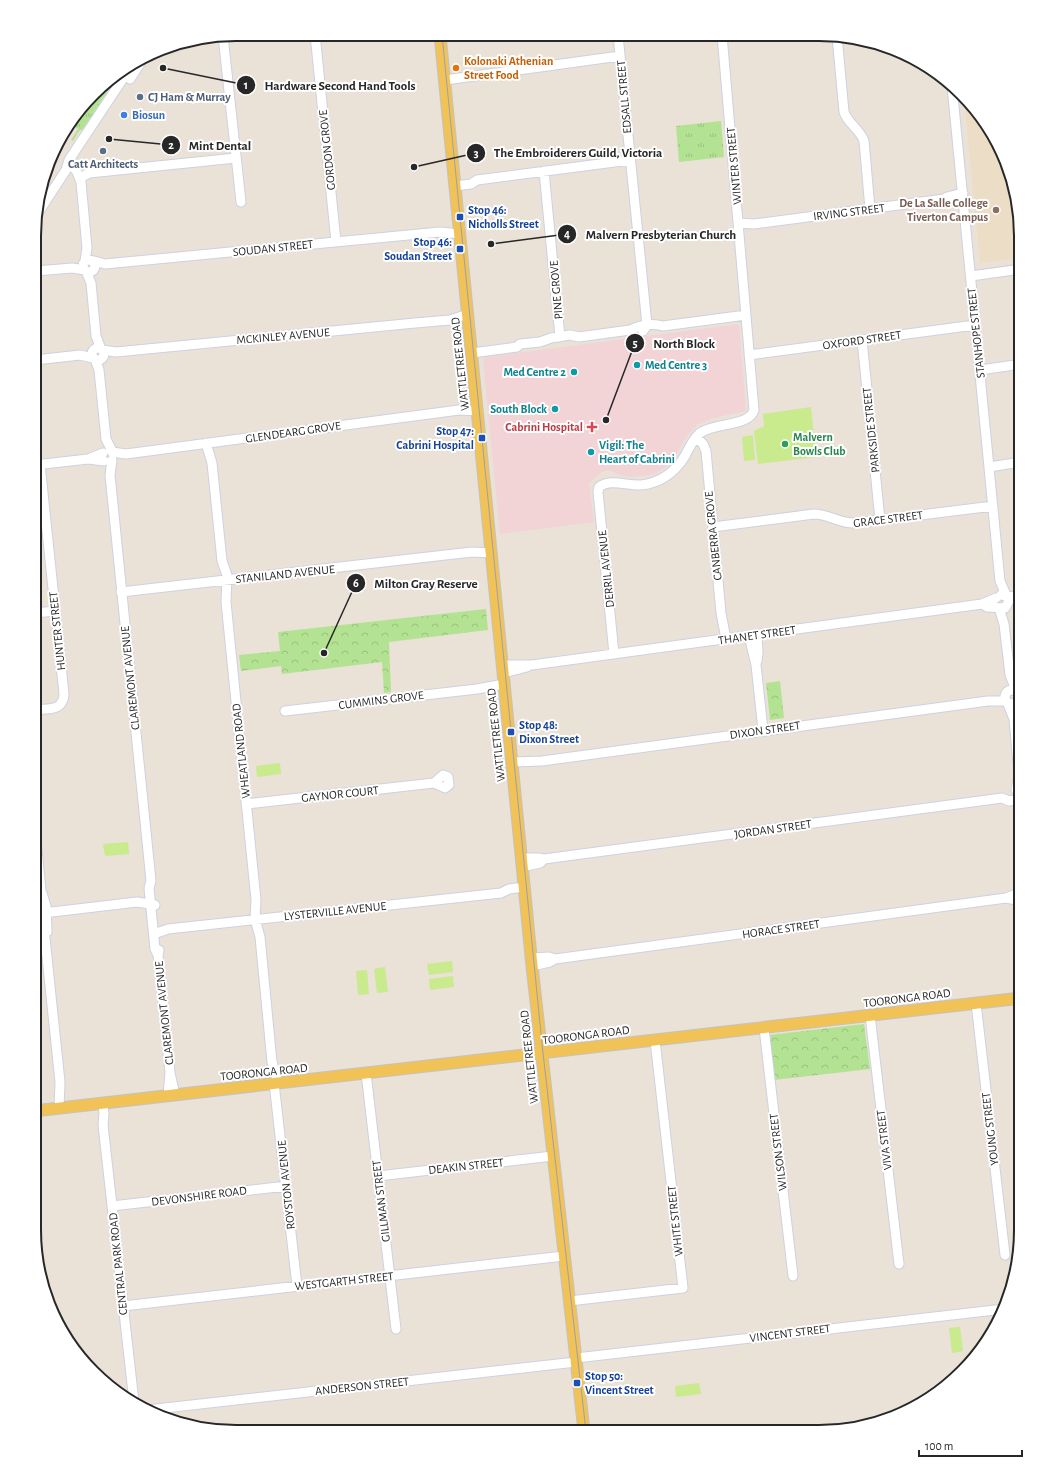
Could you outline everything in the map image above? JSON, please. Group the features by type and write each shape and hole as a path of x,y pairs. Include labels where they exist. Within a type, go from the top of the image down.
{"main road":[{"name":"WATTLETREE ROAD","path":"441,41 532,962 583,1425"},
{"name":"TOORONGA ROAD","path":"41,1110 1014,999"}],"street":[{"path":"224,41 241,202"},
{"name":"GORDON GROVE","path":"316,41 336,242"},
{"name":"EDSALL STREET","path":"619,41 645,328"},
{"name":"WINTER STREET","path":"696,437 714,426 742,421 751,416 754,405 723,41"},
{"path":"838,42 844,112 848,121 864,141 870,209"},
{"path":"445,80 620,56"},
{"path":"44,203 67,167 96,130 129,73"},
{"name":"STANHOPE STREET","path":"953,94 1002,602"},
{"path":"79,176 89,173 236,158"},
{"path":"455,183 471,184 477,180 630,160"},
{"path":"67,167 73,166 79,176 108,456"},
{"name":"PINE GROVE","path":"544,171 560,337"},
{"name":"IRVING STREET","path":"738,226 944,199 947,196 963,197"},
{"name":"SOUDAN STREET","path":"89,266 460,230"},
{"path":"41,271 89,266"},
{"path":"971,276 1014,270"},
{"path":"471,350 517,347 520,344 540,342 560,337 580,337 630,330 637,326 645,328 657,324 662,326 746,315"},
{"name":"MCKINLEY AVENUE","path":"41,359 468,318"},
{"name":"OXFORD STREET","path":"750,355 975,325"},
{"path":"540,342 558,343 571,341 580,337"},
{"name":"PARKSIDE STREET","path":"862,340 880,520"},
{"path":"980,370 1014,365"},
{"name":"GLENDEARG GROVE","path":"41,465 477,408"},
{"path":"696,437 690,446 702,454 706,460"},
{"name":"CANBERRA GROVE","path":"696,437 705,448 723,639"},
{"name":"WHEATLAND ROAD","path":"210,443 260,937 272,1062 271,1067 275,1083"},
{"name":"DERRIL AVENUE","path":"614,654 598,492 599,487 611,482 640,485 662,478 676,468 690,446"},
{"name":"CLAREMONT AVENUE","path":"108,456 155,930 160,948 158,955 172,1095"},
{"path":"989,467 1014,463"},
{"name":"HUNTER STREET","path":"41,491 64,694 62,703 52,709 41,710"},
{"name":"GRACE STREET","path":"712,527 814,514 826,515 850,524 993,506"},
{"name":"STANILAND AVENUE","path":"121,592 491,550"},
{"name":"THANET STREET","path":"504,678 532,665 1014,600"},
{"path":"1002,602 1010,675 1014,697 1014,719"},
{"path":"41,612 55,611"},
{"path":"753,635 763,730"},
{"name":"CUMMINS GROVE","path":"285,711 477,689 488,691 504,678"},
{"name":"DIXON STREET","path":"512,765 1014,697"},
{"name":"GAYNOR COURT","path":"246,804 434,783"},
{"name":"JORDAN STREET","path":"522,863 540,863 544,859 1002,798 1009,801 1014,799"},
{"name":"LYSTERVILLE AVENUE","path":"155,930 501,892 509,894 525,890"},
{"name":"HORACE STREET","path":"532,962 550,962 555,959 1006,898 1014,895"},
{"name":"HORACE STREET","path":"1006,898 1014,900"},
{"path":"41,913 153,901"},
{"path":"41,918 45,938 62,1108"},
{"name":"YOUNG STREET","path":"976,1003 1004,1254"},
{"name":"VIVA STREET","path":"870,1015 899,1264"},
{"name":"WILSON STREET","path":"764,1028 792,1276"},
{"name":"WHITE STREET","path":"570,1301 683,1288 655,1040"},
{"name":"GILLMAN STREET","path":"366,1073 396,1329"},
{"name":"ROYSTON AVENUE","path":"275,1083 297,1286"},
{"name":"CENTRAL PARK ROAD","path":"100,1103 98,1115 103,1125 133,1396"},
{"name":"DEAKIN STREET","path":"378,1176 553,1156"},
{"name":"DEVONSHIRE ROAD","path":"112,1206 286,1186"},
{"name":"WESTGARTH STREET","path":"123,1306 564,1256"},
{"name":"VINCENT STREET","path":"576,1360 997,1309"},
{"name":"ANDERSON STREET","path":"158,1409 576,1360"}],"shaded area":[{"name":"De La Salle College Tiverton Campus","path":"965,106 988,138 999,161 1007,185 1014,223 1014,259 980,263"},
{"name":"Cabrini Hospital","path":"739,324 746,411 713,418 697,425 686,437 673,460 658,472 650,475 631,477 623,476 608,470 600,473 589,483 594,522 500,534 483,361 485,357"}],"green space":[{"path":"112,85 83,129 79,131 73,141 71,140 78,129 75,127 89,107"},
{"path":"721,121 724,157 679,162 676,126"},
{"name":"Malvern Bowls Club","path":"811,407 816,457 758,464 754,431 764,426 763,414"},
{"path":"753,435 755,460 744,461 742,437"},
{"path":"486,609 488,630 389,642 391,692 384,693 382,662 282,674 281,666 241,671 239,655 280,651 278,632"},
{"path":"780,681 784,718 770,720 766,683"},
{"path":"280,763 281,774 257,777 256,766"},
{"path":"128,842 129,854 105,856 103,844"},
{"path":"452,961 453,972 429,975 427,964"},
{"path":"385,967 388,992 377,993 374,969"},
{"path":"367,970 369,994 358,995 356,971"},
{"path":"453,976 454,987 430,990 429,979"},
{"path":"864,1024 870,1069 774,1080 769,1035"},
{"path":"960,1327 963,1351 952,1353 949,1328"},
{"path":"699,1383 701,1394 676,1397 675,1386"}],"tram line":[{"path":"443,41 542,1044 585,1425"}],"place":[{"name":"Hardware Second Hand Tools","path":"163,68"},
{"name":"Kolonaki Athenian Street Food","path":"456,68"},
{"name":"CJ Ham & Murray","path":"140,97"},
{"name":"Biosun","path":"124,115"},
{"name":"Mint Dental","path":"109,139"},
{"name":"Catt Architects","path":"103,151"},
{"name":"The Embroiderers Guild, Victoria","path":"414,167"},
{"name":"De La Salle College Tiverton Campus","path":"996,210"},
{"name":"Stop 46: Nicholls Street","path":"460,217"},
{"name":"Malvern Presbyterian Church","path":"491,244"},
{"name":"Stop 46: Soudan Street","path":"460,249"},
{"name":"Med Centre 3","path":"637,365"},
{"name":"Med Centre 2","path":"574,372"},
{"name":"South Block","path":"555,409"},
{"name":"North Block","path":"606,420"},
{"name":"Cabrini Hospital","path":"592,427"},
{"name":"Stop 47: Cabrini Hospital","path":"482,438"},
{"name":"Malvern Bowls Club","path":"785,444"},
{"name":"Vigil: The Heart of Cabrini","path":"591,452"},
{"name":"Milton Gray Reserve","path":"324,653"},
{"name":"Stop 48: Dixon Street","path":"511,732"},
{"name":"Stop 50: Vincent Street","path":"577,1383"}]}
